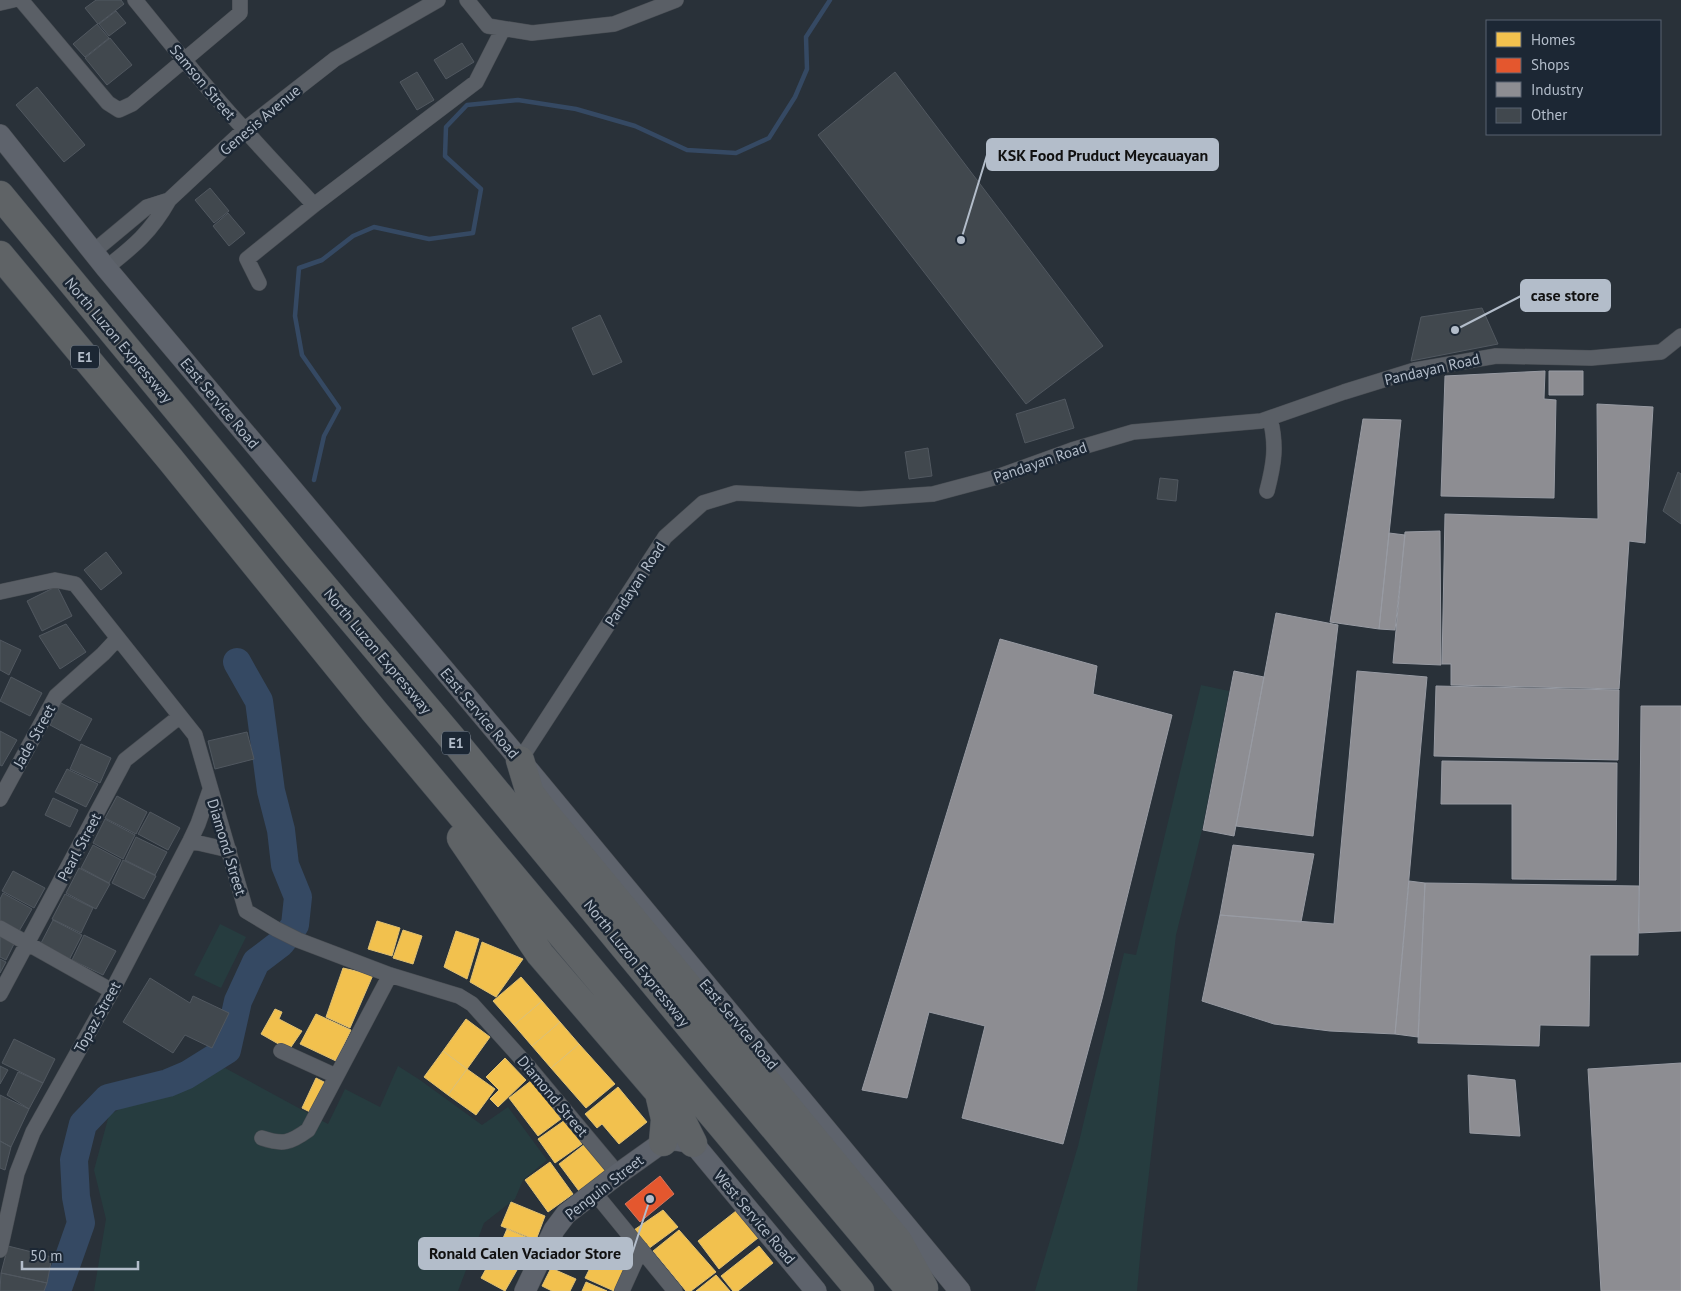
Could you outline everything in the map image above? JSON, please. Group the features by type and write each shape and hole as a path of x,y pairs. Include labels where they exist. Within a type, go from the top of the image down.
{"highway":[{"name":"North Luzon Expressway","path":"0,195 298,556 451,737 718,1062 911,1291"},
{"name":"E1","path":"0,255 170,459 374,711 860,1291"},
{"path":"374,711 540,954 680,1117 694,1144"},
{"path":"520,760 530,793 544,813 898,1241 926,1291"},
{"path":"659,1092 665,1119 663,1142"}],"main road":[{"name":"East Service Road","path":"0,135 100,260 520,760 960,1291"},
{"path":"663,1142 675,1140 694,1144"},
{"name":"Penguin Street","path":"525,1291 554,1230 566,1214 663,1142"},
{"name":"West Service Road","path":"694,1144 816,1291"}],"street":[{"path":"0,3 13,0"},
{"path":"22,0 108,103 119,110 132,104 240,13 240,0"},
{"name":"Samson Street","path":"135,0 184,61 244,130 262,147 314,205"},
{"name":"Genesis Avenue","path":"100,260 147,207 168,200 244,130 335,59 438,0"},
{"path":"468,0 488,26 532,33 614,24 676,0"},
{"path":"259,283 247,260 314,205 476,82 503,29"},
{"path":"100,260 135,244 156,222 168,200"},
{"name":"Pandayan Road","path":"520,760 665,537 703,503 736,493 860,499 933,494 997,477 1072,450 1133,432 1260,422 1344,392 1415,370 1496,356 1591,358 1661,352 1681,336"},
{"path":"1267,491 1274,465 1275,436 1270,418"},
{"name":"Diamond Street","path":"0,592 55,580 74,584 195,735 246,911 276,930 298,940 390,975 459,996 472,1004 527,1065 618,1174"},
{"name":"Jade Street","path":"0,799 56,696 118,638"},
{"name":"Pearl Street","path":"0,994 125,760 179,717"},
{"name":"Topaz Street","path":"0,1250 17,1173 33,1132 112,990 190,841 210,790"},
{"path":"190,841 229,850"},
{"path":"0,928 112,990"},
{"path":"262,1138 276,1142 295,1140 308,1130 390,975"},
{"path":"281,1051 336,1076"},
{"path":"594,1192 675,1291"},
{"path":"622,1291 641,1249"}],"green space":[{"path":"1201,685 1229,691 1202,830 1176,935 1137,1291 1035,1291 1078,1146 1124,953 1136,955"},
{"path":"220,924 246,937 221,988 194,975"},
{"path":"398,1066 482,1125 508,1107 547,1160 523,1180 515,1199 484,1223 458,1291 94,1291 106,1219 94,1170 109,1115 143,1096 225,1068 328,1124 345,1089 380,1107"}],"building: Homes":[{"path":"377,921 400,928 392,956 368,949"},
{"path":"403,930 422,936 413,964 393,958"},
{"path":"456,931 479,939 467,979 444,967"},
{"path":"482,942 523,959 496,997 470,982"},
{"path":"343,968 373,975 350,1028 326,1017"},
{"path":"521,977 542,1001 514,1025 493,1001"},
{"path":"542,1001 560,1022 532,1046 514,1025"},
{"path":"275,1009 282,1012 279,1019 302,1031 289,1050 261,1034"},
{"path":"316,1014 351,1030 336,1061 300,1044"},
{"path":"466,1019 490,1037 467,1069 443,1051"},
{"path":"560,1022 579,1044 551,1068 532,1046"},
{"path":"579,1044 615,1084 586,1108 551,1068"},
{"path":"443,1051 467,1069 448,1095 424,1077"},
{"path":"505,1058 526,1080 498,1107 490,1099 499,1090 486,1077"},
{"path":"467,1069 495,1089 476,1115 448,1095"},
{"path":"316,1078 328,1084 314,1114 302,1108"},
{"path":"532,1080 561,1119 538,1136 509,1098"},
{"path":"618,1087 647,1122 619,1144 602,1124 597,1128 585,1114"},
{"path":"565,1120 582,1144 555,1163 538,1139"},
{"path":"585,1144 606,1171 579,1191 559,1164"},
{"path":"550,1162 573,1194 548,1212 525,1180"},
{"path":"511,1202 545,1216 536,1240 501,1226"},
{"path":"663,1210 678,1227 648,1249 634,1230"},
{"path":"736,1211 758,1238 719,1269 698,1241"},
{"path":"507,1229 533,1240 524,1261 498,1250"},
{"path":"679,1230 716,1272 691,1291 686,1291 653,1251"},
{"path":"759,1246 773,1263 738,1291 733,1291 721,1276"},
{"path":"597,1254 625,1268 614,1291 585,1278"},
{"path":"493,1256 517,1270 505,1291 481,1278"},
{"path":"551,1268 576,1279 570,1291 552,1291 542,1286"},
{"path":"716,1275 730,1291 696,1291"},
{"path":"586,1282 607,1291 582,1291"}],"building: Shops":[{"path":"660,1176 674,1194 640,1222 625,1204"}],"building: Industry":[{"path":"1545,371 1544,399 1556,400 1554,498 1441,496 1445,376"},
{"path":"1549,371 1583,371 1583,395 1549,395"},
{"path":"1597,404 1653,407 1645,543 1629,541 1619,689 1451,685 1451,664 1442,664 1445,514 1598,519"},
{"path":"1363,419 1401,420 1379,629 1330,622"},
{"path":"1440,531 1441,665 1393,663 1405,532"},
{"path":"1389,533 1405,535 1395,630 1379,629"},
{"path":"1276,613 1338,625 1313,836 1236,826"},
{"path":"1000,639 1097,666 1093,694 1172,715 1102,999 1063,1144 962,1118 985,1026 929,1012 907,1098 862,1090"},
{"path":"1234,671 1264,677 1234,836 1203,830"},
{"path":"1357,671 1427,677 1395,1034 1330,1031 1274,1024 1202,1001 1220,915 1334,924"},
{"path":"1436,686 1619,690 1618,760 1434,756"},
{"path":"1641,706 1681,706 1681,931 1639,933"},
{"path":"1442,761 1617,763 1616,880 1512,879 1512,804 1441,804"},
{"path":"1233,845 1314,854 1301,922 1220,915"},
{"path":"1409,881 1425,883 1418,1037 1395,1034"},
{"path":"1425,883 1639,886 1638,955 1590,955 1589,1026 1540,1025 1539,1046 1418,1043"},
{"path":"1681,1063 1681,1291 1601,1291 1588,1069"},
{"path":"1468,1075 1515,1080 1520,1136 1470,1133"}],"building: Other":[{"path":"96,0 121,0 124,4 98,24 85,8"},
{"path":"116,11 126,23 109,36 99,24"},
{"path":"97,24 109,38 85,57 73,44"},
{"path":"110,38 132,65 107,85 85,58"},
{"path":"462,43 474,62 446,79 434,60"},
{"path":"417,72 434,100 417,110 400,82"},
{"path":"895,72 1103,346 1026,404 818,135"},
{"path":"37,87 85,145 64,162 16,105"},
{"path":"210,188 229,211 214,223 195,200"},
{"path":"228,213 245,233 229,246 213,226"},
{"path":"1482,308 1498,344 1411,361 1421,317"},
{"path":"600,315 622,362 593,375 572,328"},
{"path":"1065,399 1074,428 1025,443 1016,414"},
{"path":"928,448 932,476 909,479 905,452"},
{"path":"1678,472 1681,474 1681,524 1663,511"},
{"path":"1160,478 1178,480 1176,501 1157,499"},
{"path":"106,552 122,573 101,590 84,570"},
{"path":"57,586 72,616 42,631 27,601"},
{"path":"66,624 86,652 60,669 39,636"},
{"path":"0,640 21,650 9,675 0,670"},
{"path":"11,677 42,693 30,716 0,701"},
{"path":"61,703 92,719 80,741 50,725"},
{"path":"0,731 17,740 2,766 0,765"},
{"path":"247,732 254,759 215,769 208,741"},
{"path":"81,744 111,758 100,783 70,769"},
{"path":"67,769 98,784 86,807 55,792"},
{"path":"117,796 147,812 136,834 105,818"},
{"path":"53,798 78,810 70,827 45,815"},
{"path":"150,812 180,828 168,850 138,834"},
{"path":"105,819 135,835 123,859 93,843"},
{"path":"136,837 167,852 155,875 125,860"},
{"path":"93,845 121,860 109,883 81,868"},
{"path":"123,860 156,876 144,899 112,883"},
{"path":"79,868 110,884 96,909 66,893"},
{"path":"13,871 45,888 34,908 2,891"},
{"path":"3,893 32,909 18,933 0,922 0,899"},
{"path":"65,894 93,908 81,933 52,919"},
{"path":"53,920 82,935 69,960 40,945"},
{"path":"0,934 15,942 6,960 0,957"},
{"path":"84,935 116,951 103,975 72,960"},
{"path":"0,959 6,962 0,973"},
{"path":"150,978 190,1003 193,996 229,1013 212,1048 185,1035 173,1053 123,1022"},
{"path":"14,1039 55,1059 43,1083 2,1063"},
{"path":"0,1066 8,1070 0,1084"},
{"path":"18,1072 43,1083 29,1109 7,1095"},
{"path":"0,1095 29,1109 11,1147 0,1141"},
{"path":"0,1141 11,1147 5,1170 0,1168"},
{"path":"8,1246 52,1257 47,1283 1,1273"},
{"path":"1,1273 47,1283 44,1291 0,1291"}],"waterway":[{"path":"314,480 324,436 339,408 302,355 295,316 299,268 322,260 353,236 374,227 429,239 473,233 481,189 445,156 446,127 467,105 518,100 576,109 635,126 687,150 736,153 769,138 795,97 807,69 806,37 830,0"},
{"path":"57,1291 81,1223 76,1197 74,1160 83,1124 108,1098 168,1083 187,1075 227,1050 238,1001 256,962 281,943 295,925 298,897 285,865 281,830 271,791 259,701 237,662"}],"place":[{"name":"KSK Food Pruduct Meycauayan","path":"961,240"},
{"name":"case store","path":"1455,330"},
{"name":"Ronald Calen Vaciador Store","path":"650,1199"}]}
